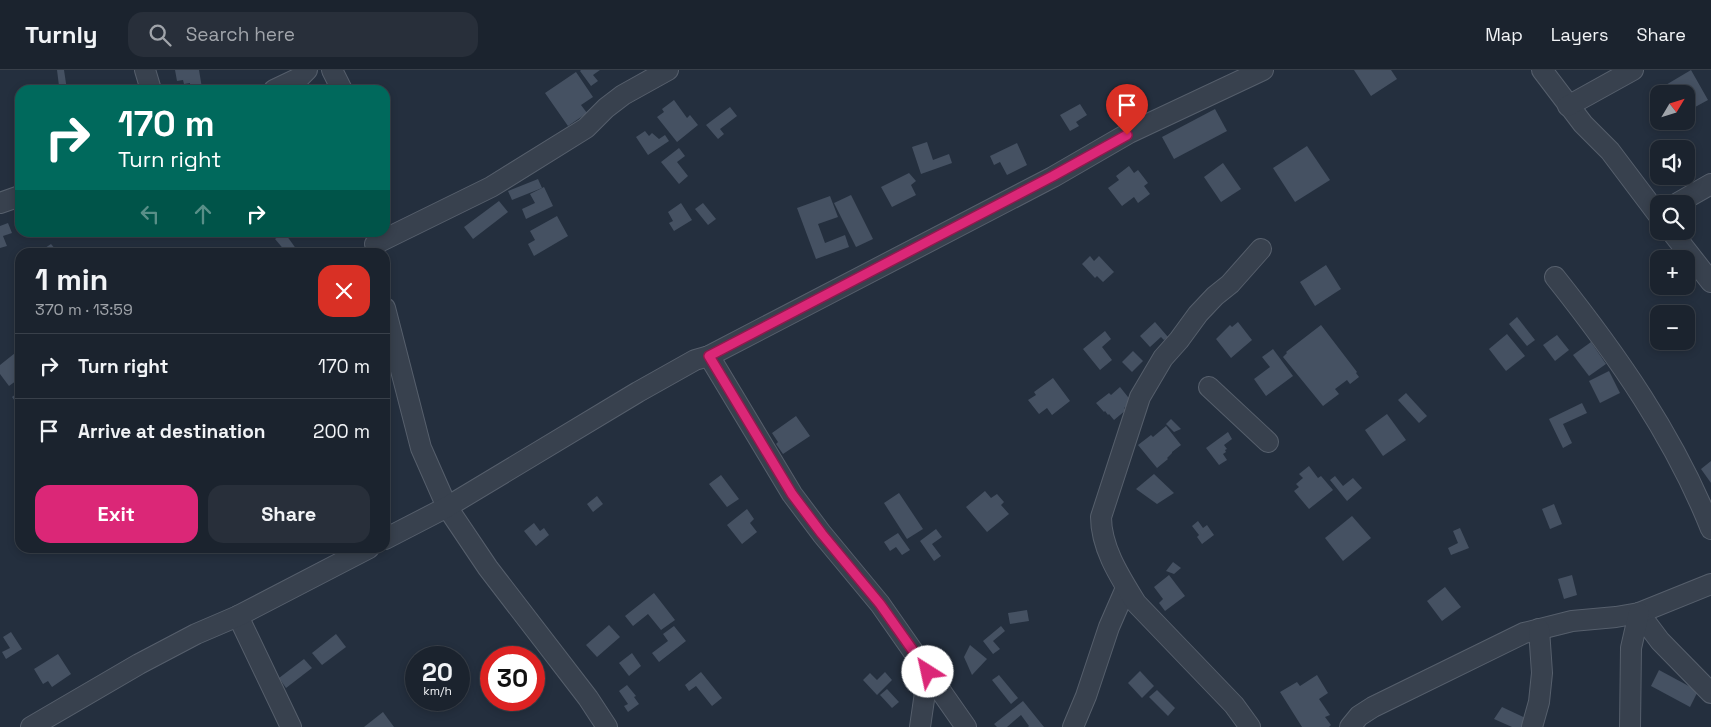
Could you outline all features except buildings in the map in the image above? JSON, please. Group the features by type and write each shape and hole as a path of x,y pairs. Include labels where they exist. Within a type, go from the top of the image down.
{"street":[{"path":"145,70 150,85"},
{"path":"284,85 299,78 307,70"},
{"path":"332,70 340,85"},
{"path":"390,236 491,187 586,128 606,108 623,95 668,70"},
{"path":"390,536 447,507 638,392 695,360 709,356 1053,176 1129,133 1263,70"},
{"path":"1542,70 1568,106 1610,151 1650,204"},
{"path":"1568,106 1632,70"},
{"path":"1692,195 1711,184"},
{"path":"0,203 15,198"},
{"path":"375,243 387,237"},
{"path":"1678,240 1711,282"},
{"path":"1250,727 1234,705 1136,603 1126,588 1107,547 1101,532 1101,517 1140,397 1163,358 1198,314 1215,296 1230,284 1261,249"},
{"path":"1555,277 1597,329 1639,392 1673,448 1699,499 1711,529"},
{"path":"390,327 421,448 447,507 488,568 588,698 606,727"},
{"path":"709,356 792,494 822,534 880,604 966,727"},
{"path":"1209,387 1268,442"},
{"path":"31,727 139,664 196,634 238,616 359,553"},
{"path":"1350,727 1359,716 1373,707 1524,633 1572,621 1616,618 1639,613 1711,584"},
{"path":"1073,727 1086,696 1108,627 1126,588"},
{"path":"1639,613 1660,641 1711,693"},
{"path":"1630,727 1631,648 1639,613"},
{"path":"238,616 291,727"},
{"path":"1532,727 1539,702 1542,674 1540,629"},
{"path":"920,727 928,672"}],"route":[{"path":"928,672 880,604 822,534 792,494 709,356 1053,176 1127,135"}]}
